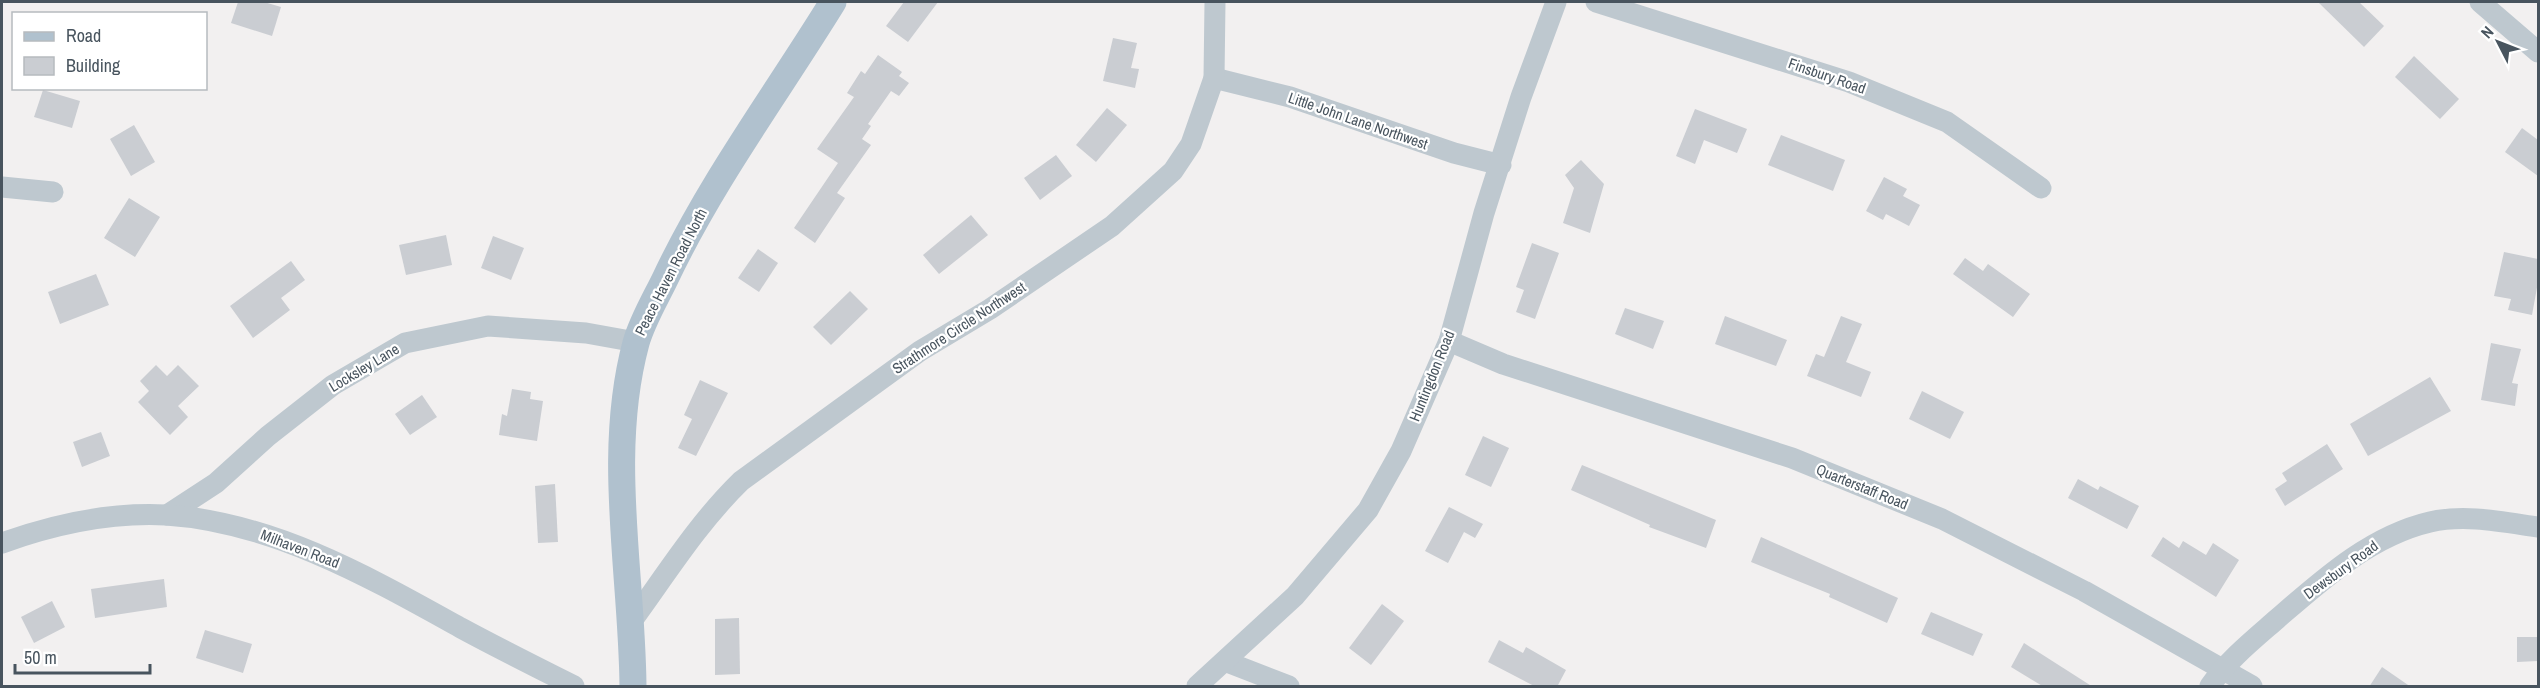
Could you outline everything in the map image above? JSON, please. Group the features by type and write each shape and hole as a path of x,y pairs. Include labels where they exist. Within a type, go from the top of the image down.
{"main road":[{"name":"Peace Haven Road North","path":"633,687 632,621 627,577 621,458 636,342 679,250 708,198 833,2"}],"street":[{"name":"Strathmore Circle Northwest","path":"632,621 692,536 718,504 741,481 920,351 990,309 1112,226 1150,194 1183,159 1202,116 1214,78 1215,2"},
{"name":"Huntingdon Road","path":"1197,687 1227,662 1295,596 1368,510 1401,451 1449,341 1484,213 1521,97 1556,2"},
{"name":"Finsbury Road","path":"1596,2 1849,82 1947,122 2041,188"},
{"path":"2480,2 2538,52"},
{"name":"Little John Lane Northwest","path":"1214,78 1290,97 1412,139 1501,165"},
{"path":"2,187 53,192"},
{"name":"Locksley Lane","path":"167,515 216,483 268,436 333,385 405,343 488,326 586,333 636,342"},
{"name":"Quarterstaff Road","path":"1449,341 1503,364 1792,458 1942,519 2084,591 2224,668 2252,687"},
{"name":"Milhaven Road","path":"2,543 44,528 98,518 167,515 210,520 279,538 349,568 574,687"},
{"name":"Dewsbury Road","path":"2210,687 2224,668 2334,572 2377,543 2406,529 2430,522 2455,519 2538,527"},
{"path":"1227,662 1289,687"}],"building":[{"path":"238,2 264,2 281,7 272,36 231,23"},
{"path":"904,2 938,2 908,42 886,26"},
{"path":"2318,2 2359,2 2384,26 2364,47"},
{"path":"1113,38 1137,43 1131,68 1139,69 1135,88 1103,81"},
{"path":"878,55 902,72 899,76 909,83 899,96 891,91 868,124 871,126 862,139 871,145 837,193 845,198 815,243 794,228 838,163 817,149 854,97 847,93 861,71 865,74"},
{"path":"2414,56 2459,99 2440,119 2395,77"},
{"path":"43,90 80,101 72,128 34,117"},
{"path":"1107,108 1127,125 1096,162 1076,145"},
{"path":"1695,109 1747,129 1737,153 1704,140 1695,164 1676,156"},
{"path":"134,125 155,162 131,176 110,139"},
{"path":"2522,128 2538,140 2538,176 2505,152"},
{"path":"1781,135 1845,160 1833,191 1768,165"},
{"path":"1056,155 1072,176 1040,200 1024,178"},
{"path":"1581,160 1604,184 1590,233 1563,223 1574,188 1565,175"},
{"path":"1884,177 1907,189 1903,196 1920,205 1909,226 1886,214 1883,220 1866,211"},
{"path":"129,198 160,217 135,257 104,238"},
{"path":"971,215 988,235 939,274 923,255"},
{"path":"446,235 452,265 406,275 399,245"},
{"path":"493,236 524,248 511,280 481,268"},
{"path":"1532,243 1559,253 1535,319 1516,312 1524,290 1516,287"},
{"path":"758,249 778,263 759,292 738,278"},
{"path":"2504,252 2538,259 2538,282 2532,315 2508,310 2511,299 2494,296"},
{"path":"1965,258 1983,271 1988,264 2030,294 2013,317 1953,274"},
{"path":"291,261 305,280 281,298 290,310 253,338 230,306"},
{"path":"96,274 109,305 60,324 48,292"},
{"path":"850,291 868,309 831,345 813,327"},
{"path":"1625,308 1664,321 1653,349 1615,334"},
{"path":"1725,316 1787,340 1776,366 1715,344"},
{"path":"1841,316 1862,324 1846,362 1871,372 1861,397 1807,376 1816,354 1824,357"},
{"path":"2491,343 2521,349 2512,383 2518,384 2515,406 2481,400"},
{"path":"156,365 167,376 178,365 199,386 178,406 188,417 170,435 138,402 149,391 140,381"},
{"path":"2430,377 2451,411 2368,456 2350,424"},
{"path":"700,380 728,393 696,456 678,448 692,419 684,415"},
{"path":"512,389 531,392 530,399 543,401 537,441 499,435 502,414 507,416"},
{"path":"1922,391 1964,412 1950,439 1909,419"},
{"path":"422,395 437,417 410,435 395,414"},
{"path":"101,432 110,456 82,467 73,442"},
{"path":"1483,436 1509,448 1491,487 1465,475"},
{"path":"2327,444 2343,469 2285,506 2275,489 2287,481 2282,473"},
{"path":"1582,465 1716,520 1706,548 1649,527 1650,525 1571,490"},
{"path":"2078,479 2098,490 2100,486 2139,506 2127,529 2068,498"},
{"path":"555,484 558,542 538,543 535,486"},
{"path":"1449,507 1483,524 1475,538 1464,532 1448,563 1425,551"},
{"path":"1761,537 1898,598 1887,623 1829,597 1830,594 1751,562"},
{"path":"2163,537 2179,548 2183,541 2206,555 2213,543 2239,560 2216,597 2151,556"},
{"path":"164,579 167,607 95,618 91,589"},
{"path":"52,601 65,627 34,643 21,617"},
{"path":"1382,604 1404,621 1371,665 1349,648"},
{"path":"1931,612 1983,634 1973,656 1921,634"},
{"path":"739,618 740,674 715,675 715,619"},
{"path":"205,630 252,644 243,673 196,658"},
{"path":"2517,637 2538,637 2538,661 2517,662"},
{"path":"1499,640 1523,653 1526,647 1566,670 1557,687 1536,687 1488,662"},
{"path":"2024,643 2093,687 2044,687 2011,667"},
{"path":"2382,667 2411,687 2369,687"}]}
